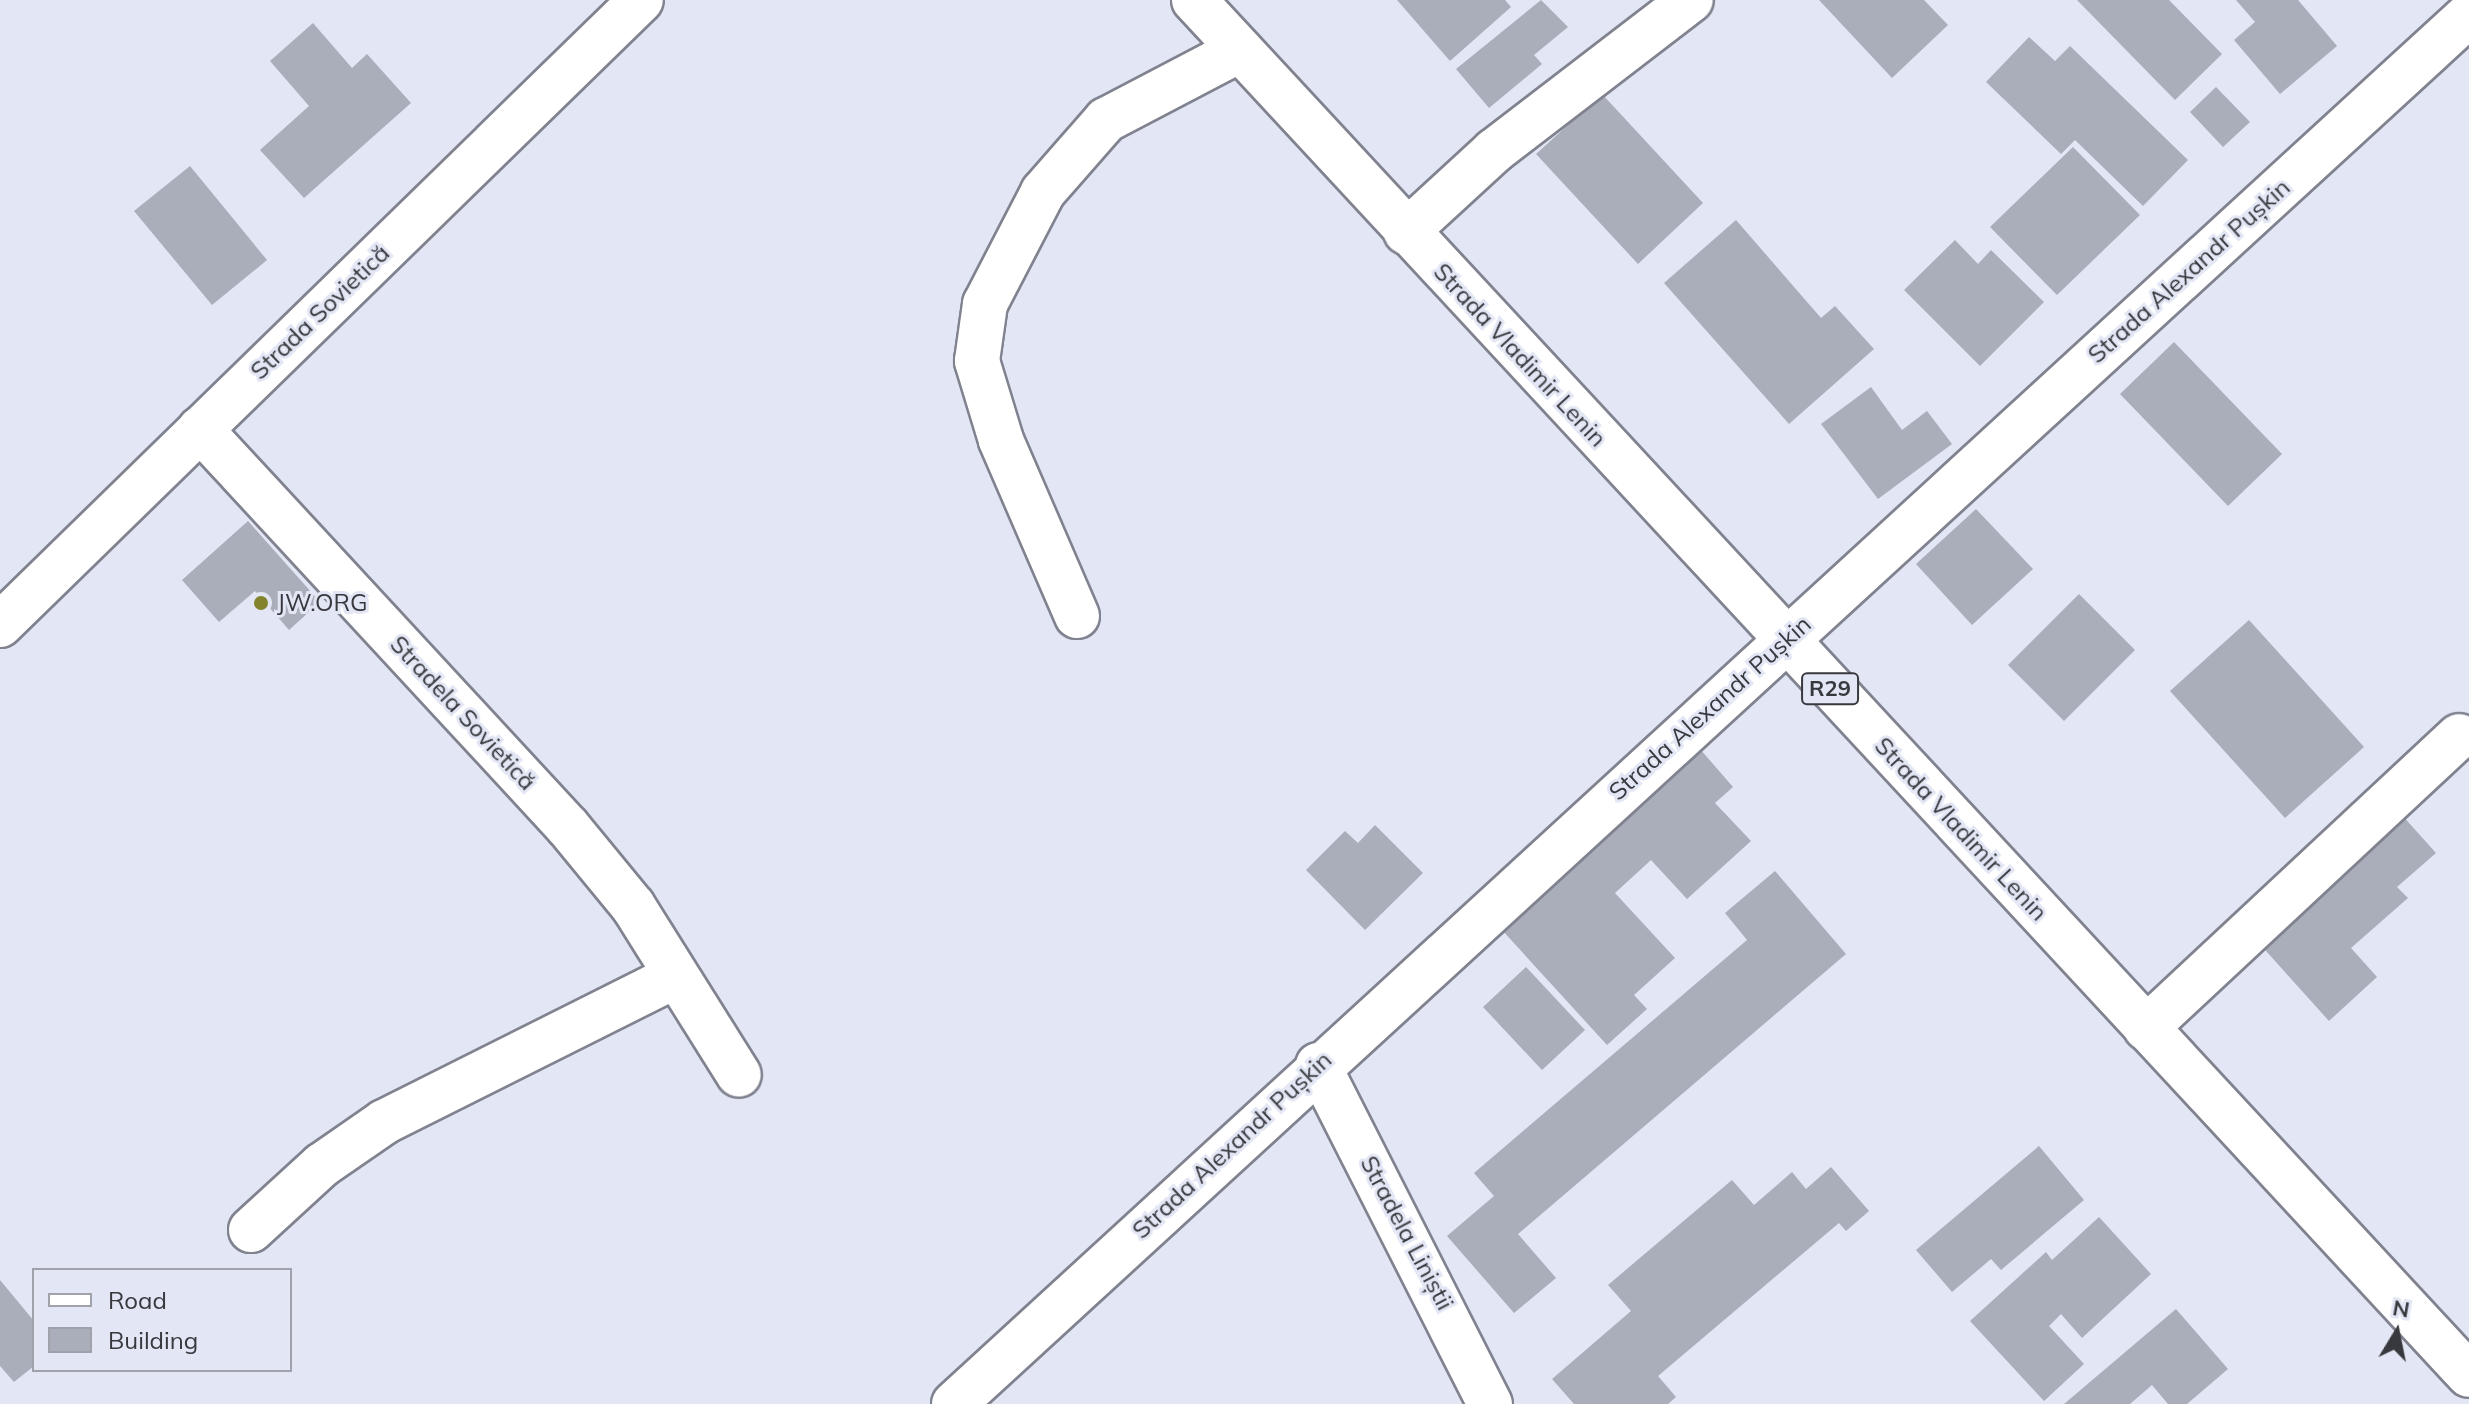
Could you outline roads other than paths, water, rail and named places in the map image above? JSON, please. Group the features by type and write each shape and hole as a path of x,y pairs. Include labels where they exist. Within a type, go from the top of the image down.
{"street":[{"name":"Strada Sovietică","path":"0,625 641,0"},
{"name":"Strada Vladimir Lenin","path":"1194,0 1784,640 2469,1375"},
{"path":"1406,232 1494,151 1691,0"},
{"name":"Strada Alexandr Pușkin","path":"954,1404 1318,1065 2469,15"},
{"path":"1077,616 1001,440 977,361 985,304 1043,192 1106,120 1240,50"},
{"name":"Stradela Sovietică","path":"200,429 568,827 633,906 739,1075"},
{"path":"2146,1028 2459,736"},
{"path":"251,1230 322,1165 384,1122 675,976"},
{"name":"Stradela Liniștii","path":"1318,1065 1490,1404"}],"place":[{"name":"JW.ORG","path":"261,603"}]}
